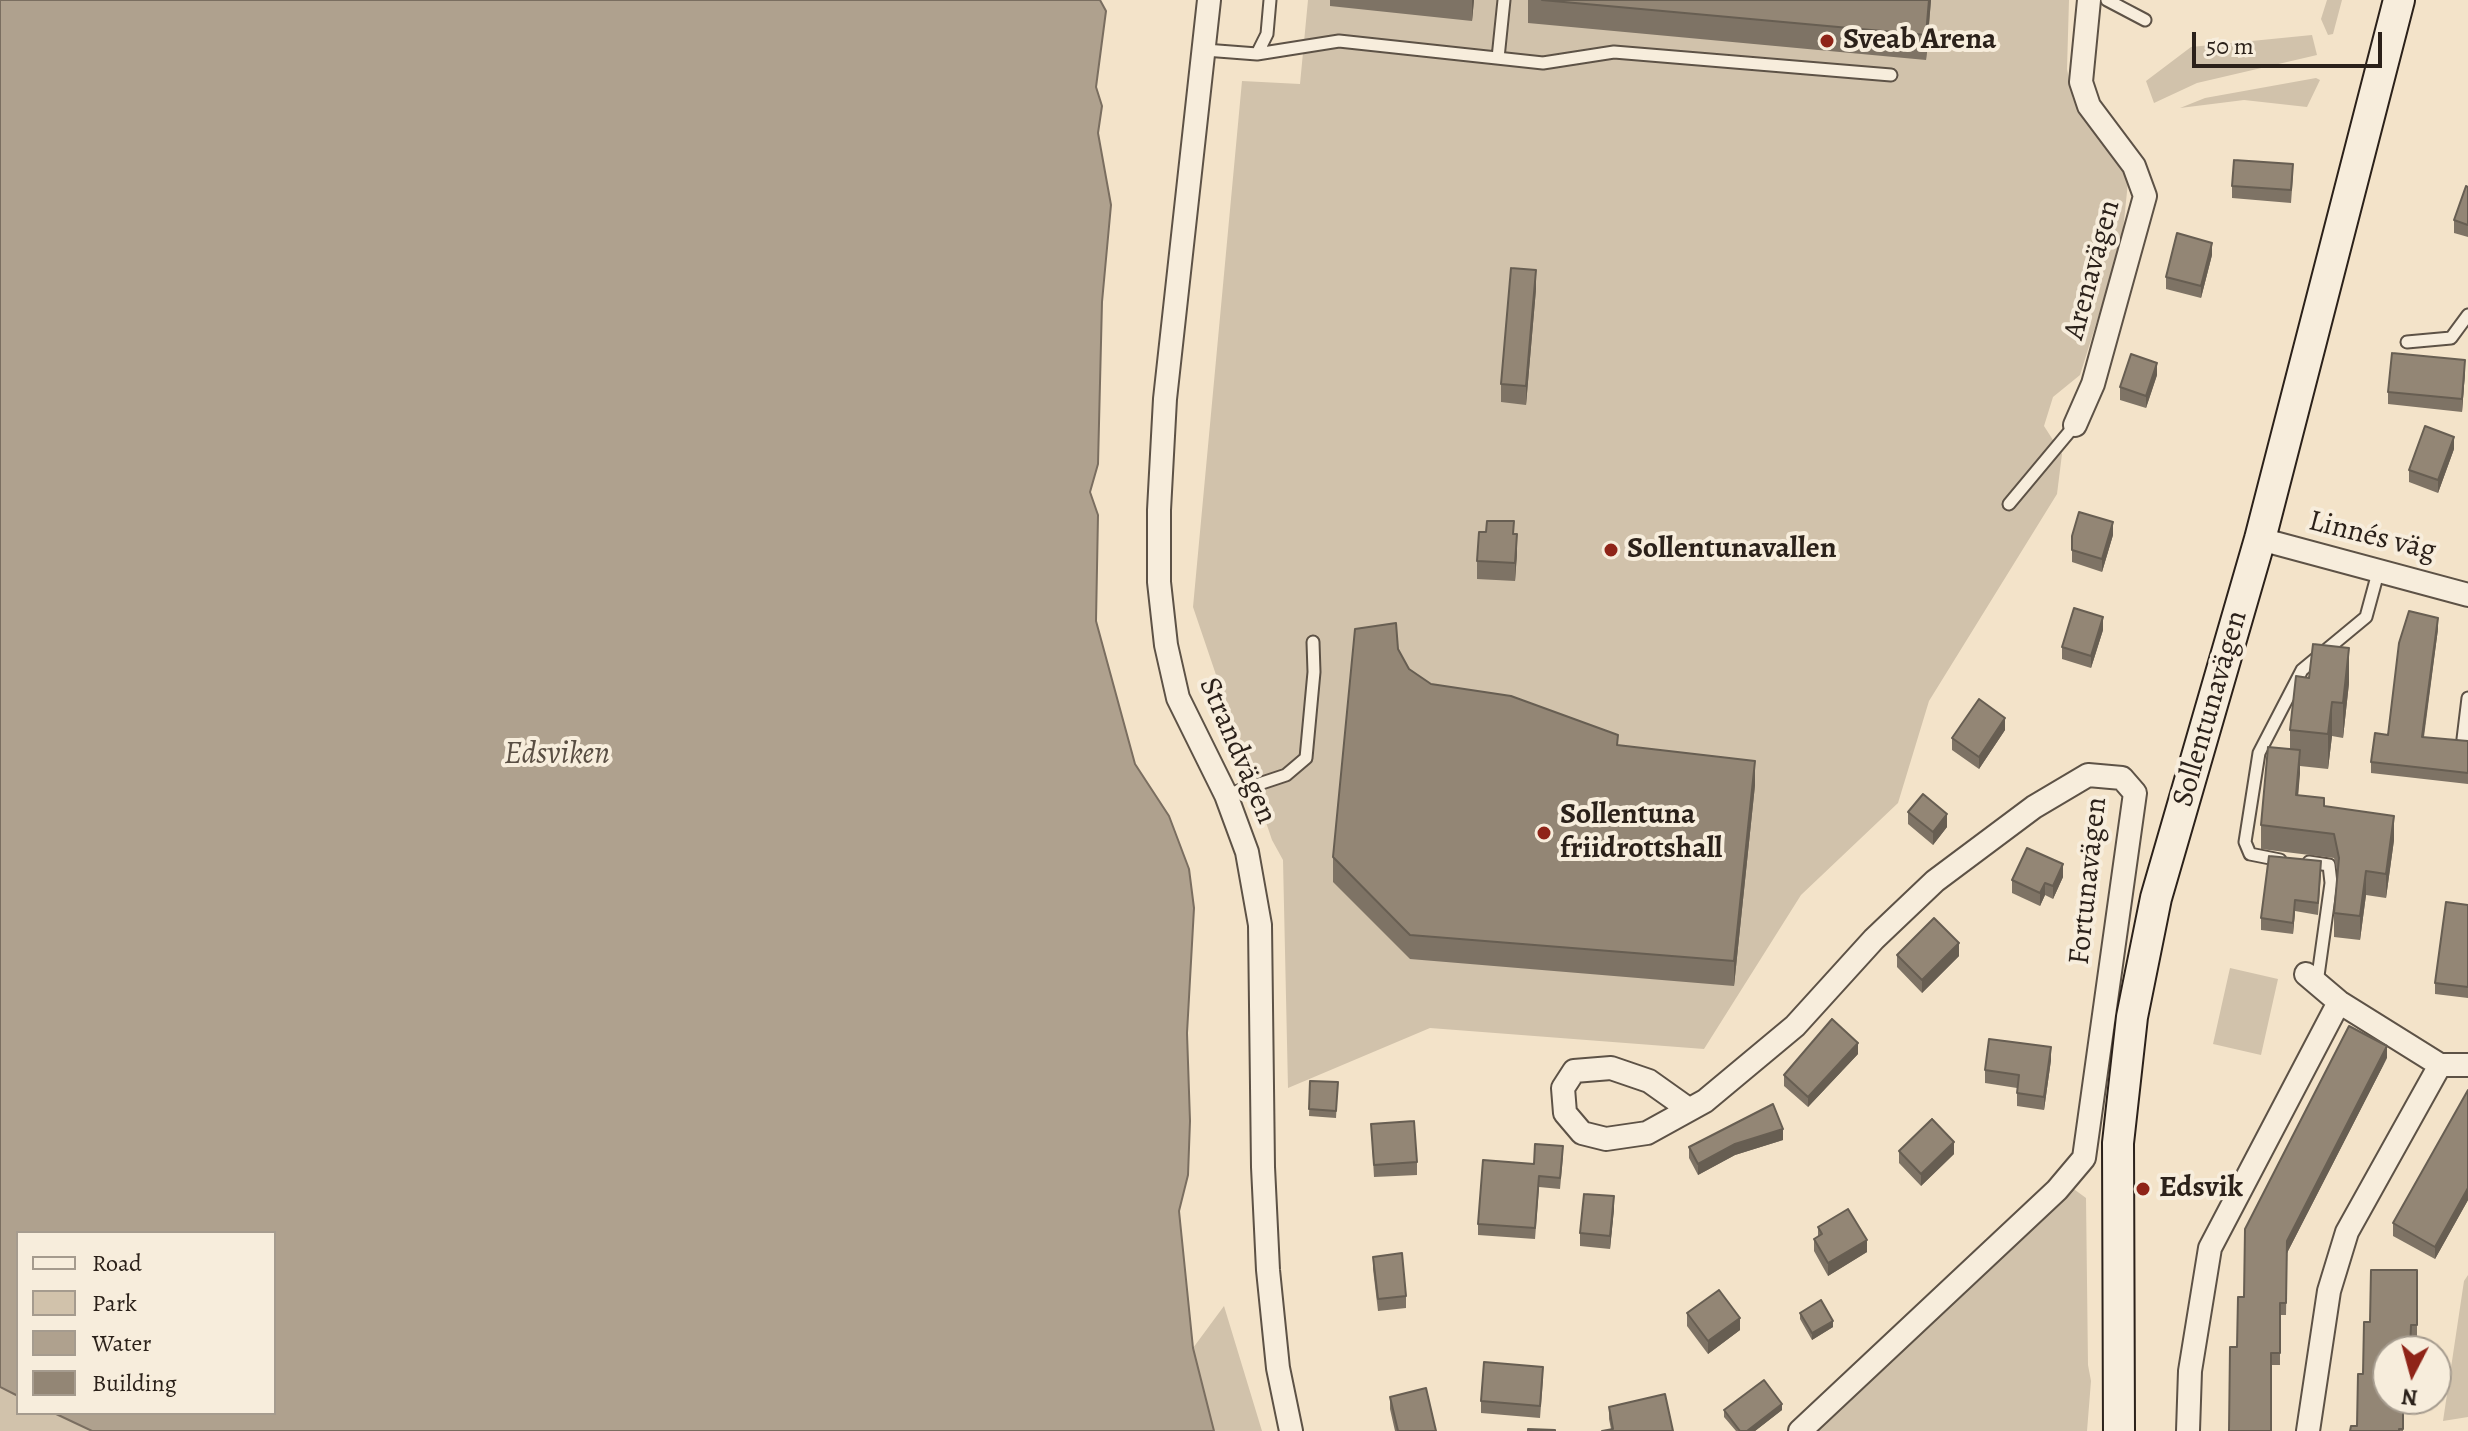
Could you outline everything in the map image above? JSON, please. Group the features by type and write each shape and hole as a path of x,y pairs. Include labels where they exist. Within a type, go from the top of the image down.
{"street":[{"name":"Strandvägen","path":"1209,0 1165,399 1159,582 1166,645 1178,698 1226,795 1247,852 1260,925 1263,1167 1268,1270 1278,1368 1291,1431"},
{"name":"Arenavägen","path":"2075,425 2093,384 2145,196 2134,166 2089,106 2081,82 2089,0"},
{"name":"Sollentunavägen","path":"2119,1431 2118,1143 2132,1017 2156,898 2260,539 2399,0"},
{"name":"Linnés väg","path":"2260,539 2468,595"},
{"name":"Fortunavägen","path":"1687,1108 1649,1081 1611,1068 1574,1071 1563,1088 1565,1113 1575,1128 1606,1139 1647,1133 1687,1108 1705,1101 1795,1026 1874,939 1935,881 2034,807 2088,775 2122,778 2135,793 2084,1158 2057,1190 1800,1431"},
{"path":"2311,979 2339,1002 2440,1065 2468,1065"},
{"path":"2188,1431 2190,1371 2210,1248 2339,1002"},
{"path":"2308,1431 2329,1291 2347,1232 2440,1065"}],"lane":[{"path":"1257,54 1267,34 1270,0"},
{"path":"1498,58 1504,0"},
{"path":"2107,0 2145,20"},
{"path":"1205,50 1257,54 1339,41 1543,63 1614,52 1891,75"},
{"path":"2407,342 2451,338 2468,315"},
{"path":"2009,504 2075,425"},
{"path":"2311,979 2331,883 2329,865 2250,854 2245,842 2259,753 2302,670 2366,617 2379,569"},
{"path":"1226,795 1286,775 1306,758 1314,672 1313,642"},
{"path":"2463,739 2468,698"}],"green space":[{"name":"Sollentunavallen","path":"1308,0 2069,0 2067,69 2073,99 2129,172 2122,241 2080,375 2053,397 2044,426 2062,454 2057,494 1929,701 1898,803 1801,895 1704,1049 1430,1028 1288,1088 1283,860 1272,840 1193,607 1242,81 1300,84"},
{"path":"2327,0 2342,0 2333,34 2328,35 2321,19"},
{"path":"2312,35 2317,55 2197,83 2154,103 2146,81 2191,47"},
{"path":"2316,78 2320,80 2307,107 2244,100 2180,108 2205,98"},
{"path":"2230,968 2278,979 2261,1055 2213,1044"},
{"path":"2071,1187 2086,1198 2088,1365 2091,1381 2087,1431 1812,1431"},
{"path":"2468,1275 2468,1417 2443,1421 2444,1415 2452,1415 2452,1361 2464,1281"},
{"path":"1224,1306 1262,1431 1214,1431 1193,1348"},
{"path":"0,1387 16,1395 16,1415 58,1415 92,1431 0,1431"}],"water":[{"name":"Edsviken","path":"0,0 1100,0 1106,11 1096,87 1102,106 1098,133 1111,205 1102,302 1098,464 1090,492 1098,515 1096,621 1135,764 1169,816 1189,869 1194,908 1187,1033 1190,1121 1188,1175 1179,1211 1193,1348 1214,1431 92,1431 58,1415 276,1415 276,1231 16,1231 16,1395 0,1387"}],"building":[{"path":"1542,0 1929,0 1926,35"},
{"path":"2234,160 2293,164 2291,190 2232,186"},
{"path":"2468,187 2468,225 2454,220"},
{"path":"2177,233 2212,243 2201,286 2166,277"},
{"path":"1511,268 1536,270 1526,386 1501,384"},
{"path":"2392,353 2465,360 2462,399 2388,392"},
{"path":"2131,354 2157,363 2146,396 2120,387"},
{"path":"2425,426 2454,437 2438,480 2409,470"},
{"path":"2079,512 2113,522 2102,559 2072,550 2072,536"},
{"path":"1487,521 1514,521 1513,534 1517,534 1515,563 1477,561 1479,532 1486,532"},
{"path":"2074,608 2103,617 2091,656 2062,647"},
{"path":"2409,611 2438,618 2422,737 2468,741 2468,773 2371,762 2375,733 2388,735 2399,643"},
{"name":"Sollentuna friidrottshall","path":"1396,623 1398,649 1409,669 1431,684 1511,696 1618,735 1617,745 1755,761 1734,961 1410,935 1333,857 1355,629"},
{"path":"2313,644 2349,648 2343,703 2332,702 2328,734 2290,730 2296,676 2309,678"},
{"path":"1979,699 2005,718 1979,757 1952,738"},
{"path":"2268,747 2300,750 2296,795 2324,798 2324,806 2394,816 2386,874 2366,871 2360,916 2334,913 2339,858 2334,834 2261,825"},
{"path":"1923,794 1947,814 1933,832 1908,812"},
{"path":"2027,848 2063,864 2053,886 2045,883 2040,893 2012,880"},
{"path":"2269,856 2321,861 2318,903 2295,900 2293,923 2261,918"},
{"path":"2446,902 2468,905 2468,987 2435,983"},
{"path":"1934,918 1959,943 1922,980 1897,955"},
{"path":"1832,1019 1858,1043 1808,1097 1784,1075"},
{"path":"2349,1026 2387,1046 2287,1241 2286,1303 2280,1303 2280,1353 2271,1353 2271,1431 2229,1431 2230,1347 2237,1347 2238,1297 2244,1297 2245,1229"},
{"path":"1989,1039 2051,1047 2044,1097 2017,1093 2019,1075 1985,1070"},
{"path":"1310,1081 1338,1082 1336,1111 1309,1109"},
{"path":"2468,1090 2468,1188 2435,1247 2393,1223"},
{"path":"1773,1104 1783,1129 1735,1144 1698,1164 1689,1147"},
{"path":"1932,1119 1954,1142 1921,1174 1899,1151"},
{"path":"1414,1121 1417,1162 1374,1165 1371,1124"},
{"path":"1535,1144 1563,1146 1560,1178 1539,1176 1535,1228 1478,1224 1483,1160 1534,1164"},
{"path":"1584,1194 1614,1196 1610,1236 1580,1233"},
{"path":"1848,1209 1867,1240 1828,1263 1814,1239 1822,1234 1818,1227"},
{"path":"1402,1253 1406,1296 1378,1299 1373,1257"},
{"path":"2371,1270 2417,1270 2417,1325 2411,1325 2411,1335 2372,1335 2372,1415 2403,1415 2403,1429 2399,1431 2350,1431 2351,1426 2357,1426 2358,1374 2363,1374 2364,1322 2370,1322"},
{"path":"1719,1290 1740,1318 1708,1341 1687,1313"},
{"path":"1821,1300 1833,1321 1812,1333 1800,1313"},
{"path":"1484,1362 1543,1367 1540,1406 1481,1401"},
{"path":"1764,1380 1782,1404 1747,1431 1740,1431 1724,1410"},
{"path":"1426,1388 1436,1431 1398,1431 1390,1397"},
{"path":"1665,1394 1673,1431 1602,1431 1613,1429 1609,1407"},
{"path":"1555,1430 1555,1431 1528,1431"}],"place":[{"name":"Sveab Arena","path":"1827,41"},
{"name":"Sollentunavallen","path":"1611,550"},
{"name":"Sollentuna friidrottshall","path":"1544,833"},
{"name":"Edsvik","path":"2143,1189"}]}
